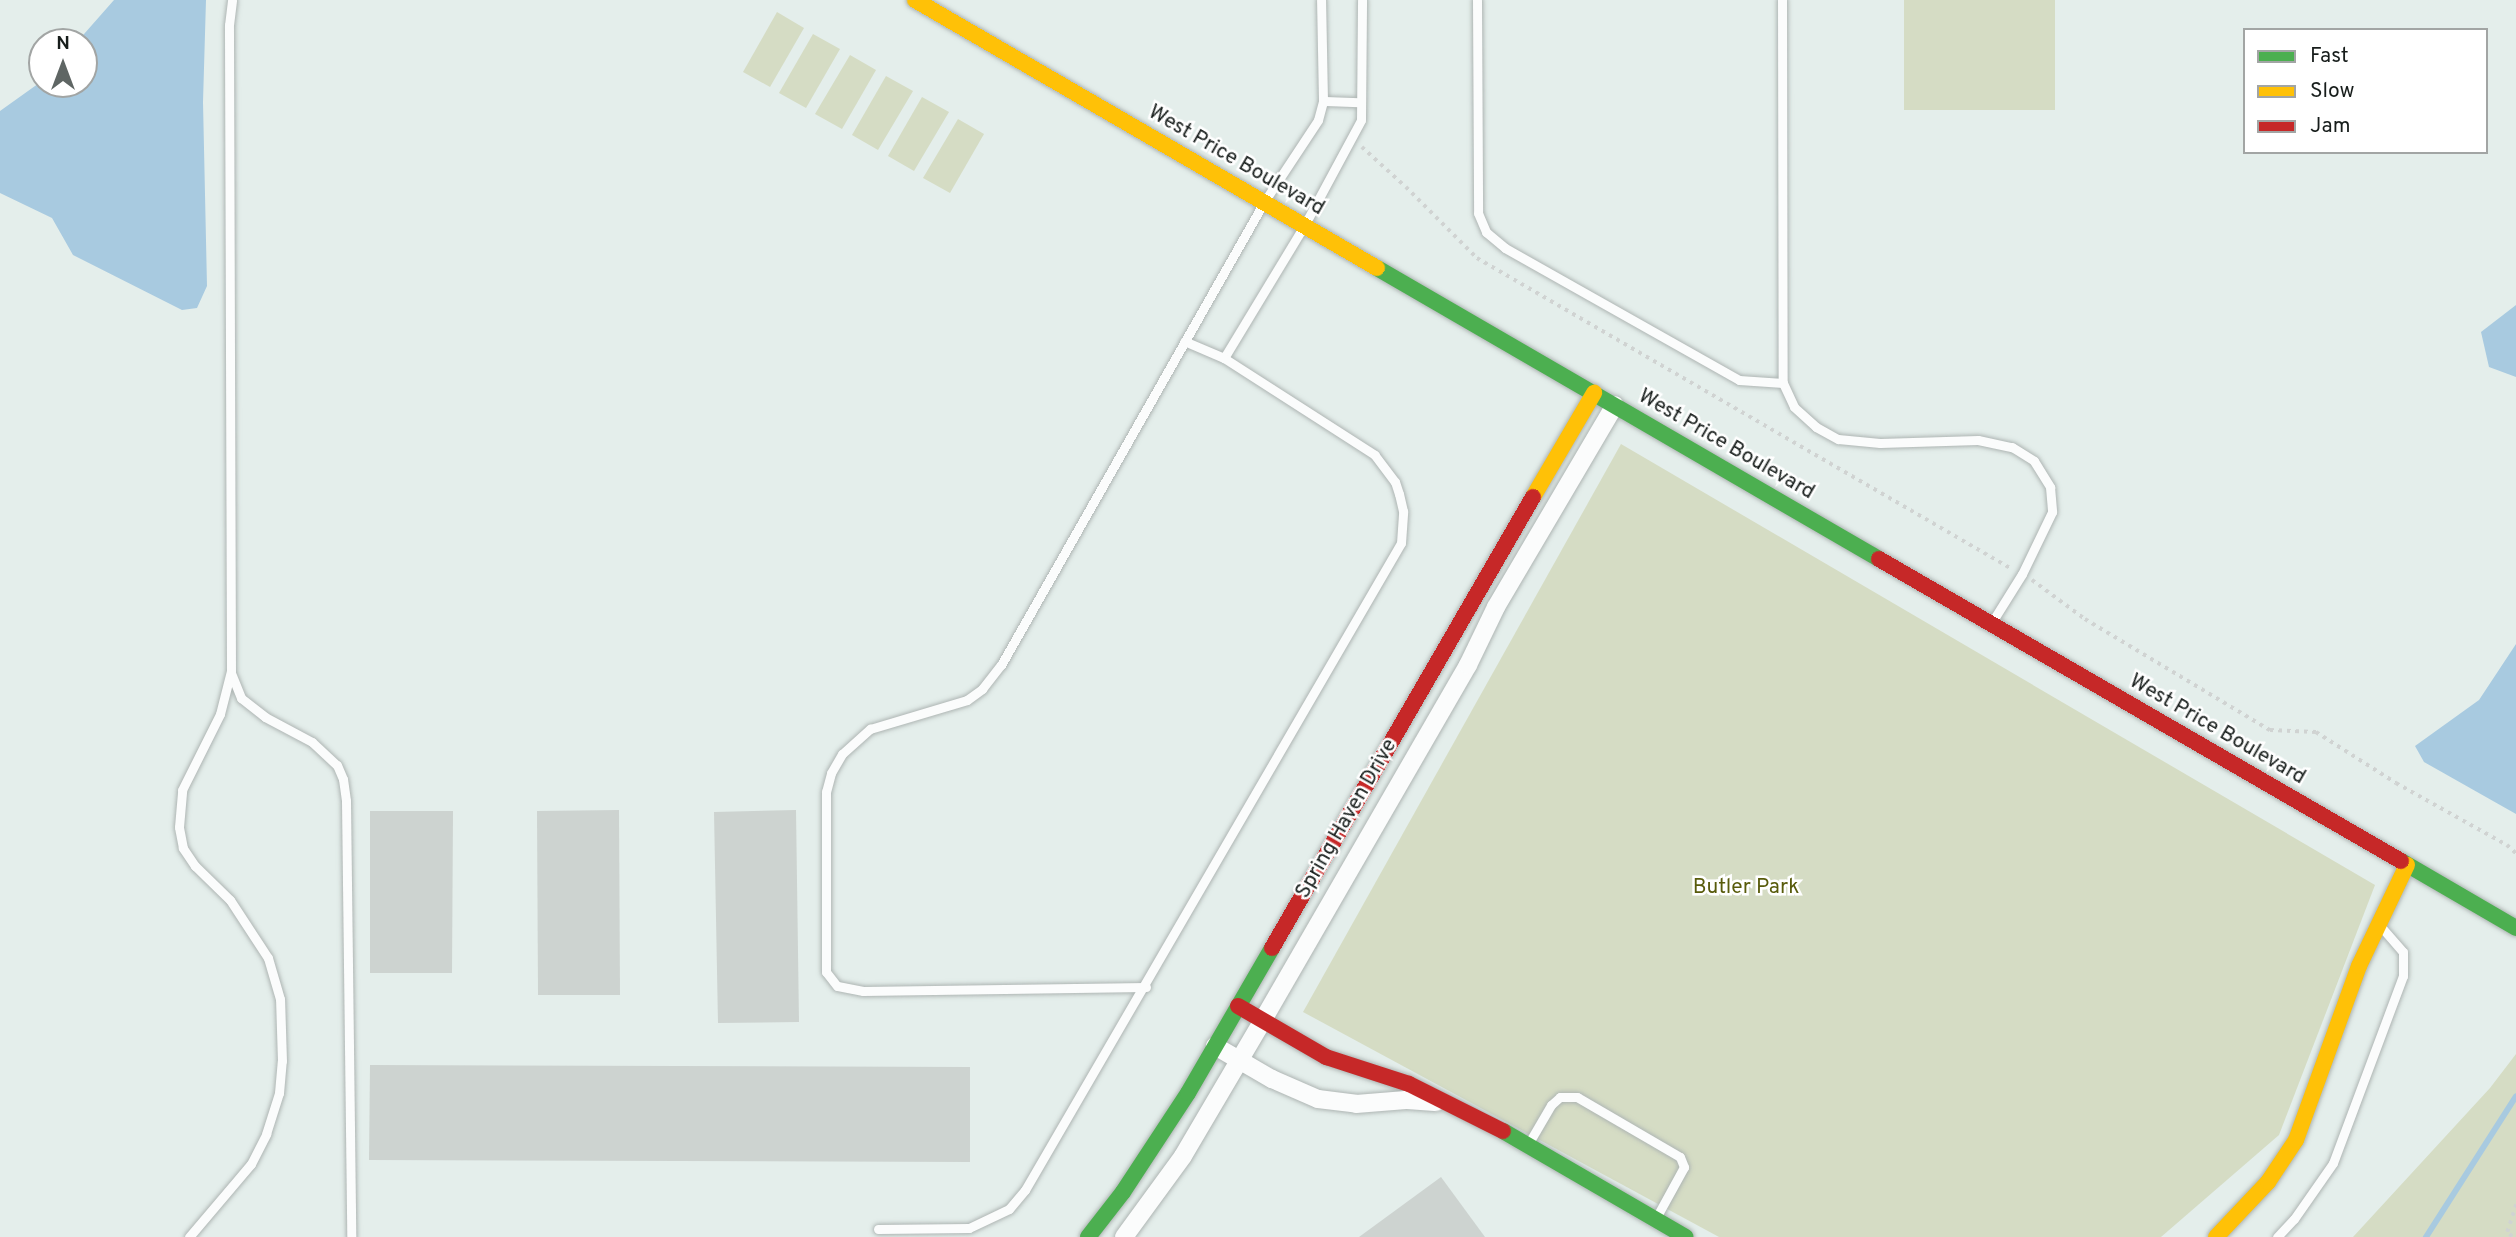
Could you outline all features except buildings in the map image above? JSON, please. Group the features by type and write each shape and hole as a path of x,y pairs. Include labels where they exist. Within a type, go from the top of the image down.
{"street":[{"name":"West Price Boulevard","path":"915,0 2516,928"},
{"name":"Spring Haven Drive","path":"1088,1237 1159,1139 1215,1046 1594,393"},
{"name":"Spring Haven Drive","path":"1124,1237 1183,1156 1468,665 1496,607 1615,405"},
{"path":"2216,1237 2268,1182 2296,1140 2359,966 2407,864"},
{"path":"1238,1006 1326,1057 1409,1084 1450,1104 1686,1237"},
{"path":"1215,1046 1296,1090 1337,1103 1373,1104 1419,1100 1450,1104"}],"lane":[{"path":"190,1237 251,1164 270,1124 279,1093 282,1061 280,999 268,958 230,900 195,866 183,848 179,827 182,790 220,714 231,671 229,24 232,0"},
{"path":"1146,987 863,991 837,986 826,972 824,812 831,773 842,754 855,741 884,723 967,700 982,689 1001,665 1264,202 1318,120 1323,101 1321,0"},
{"path":"1224,358 1304,226 1361,120 1362,0"},
{"path":"1477,0 1478,213 1486,232 1505,248 1739,380 1783,383"},
{"path":"1782,0 1783,383 1794,407 1816,427 1838,439 1880,443 1978,440 2012,447 2034,461 2050,487 2052,512 2022,574 1991,623"},
{"path":"1323,101 1361,102"},
{"path":"878,1229 969,1227 1009,1209 1025,1191 1394,559 1404,527 1404,511 1395,482 1375,455 1224,358 1184,341"},
{"path":"231,671 242,698 265,718 312,742 337,765 343,779 346,801 351,1237"},
{"path":"2277,1237 2294,1219 2333,1163 2403,976 2403,952 2379,924"},
{"path":"1527,1145 1551,1105 1560,1097 1577,1097 1681,1157 1684,1167 1655,1219"}],"path":[{"path":"1352,141 1406,187 1477,258 2044,586 2085,619 2270,730 2316,732 2396,783 2507,845 2516,853"},
{"path":"2512,1237 2507,1232 2516,1204"}],"green space":[{"path":"1904,0 2055,0 2055,110 1904,110"},
{"path":"777,12 804,28 770,87 743,72"},
{"path":"813,34 840,49 806,108 779,93"},
{"path":"850,55 876,70 842,129 815,114"},
{"path":"886,76 913,91 878,150 852,135"},
{"path":"922,97 949,112 914,171 888,156"},
{"path":"958,119 984,134 950,193 923,178"},
{"name":"Butler Park","path":"1621,444 2375,885 2279,1135 2161,1237 1719,1237 1303,1012"},
{"path":"2516,1054 2516,1237 2353,1237 2490,1088"}],"water":[{"path":"114,0 206,0 203,102 207,286 197,308 182,310 73,255 52,218 0,193 0,111 28,91 28,98 98,98 98,28 89,28"},
{"path":"2516,305 2516,377 2489,367 2481,332"},
{"path":"2516,644 2516,814 2424,762 2415,746 2479,700"}],"waterway":[{"path":"2426,1237 2516,1096"}],"traffic: fast":[{"path":"1377,268 1879,559"},
{"path":"2401,861 2516,928"},
{"path":"1088,1237 1123,1192 1188,1093 1272,948"},
{"path":"1503,1131 1686,1237"}],"traffic: slow":[{"path":"915,0 1377,268"},
{"path":"1533,497 1594,393"},
{"path":"2216,1237 2268,1182 2296,1140 2359,966 2407,865"}],"traffic: jam":[{"path":"1272,948 1533,497"},
{"path":"1879,559 2401,861"},
{"path":"1238,1006 1326,1057 1409,1084 1503,1131"}]}
